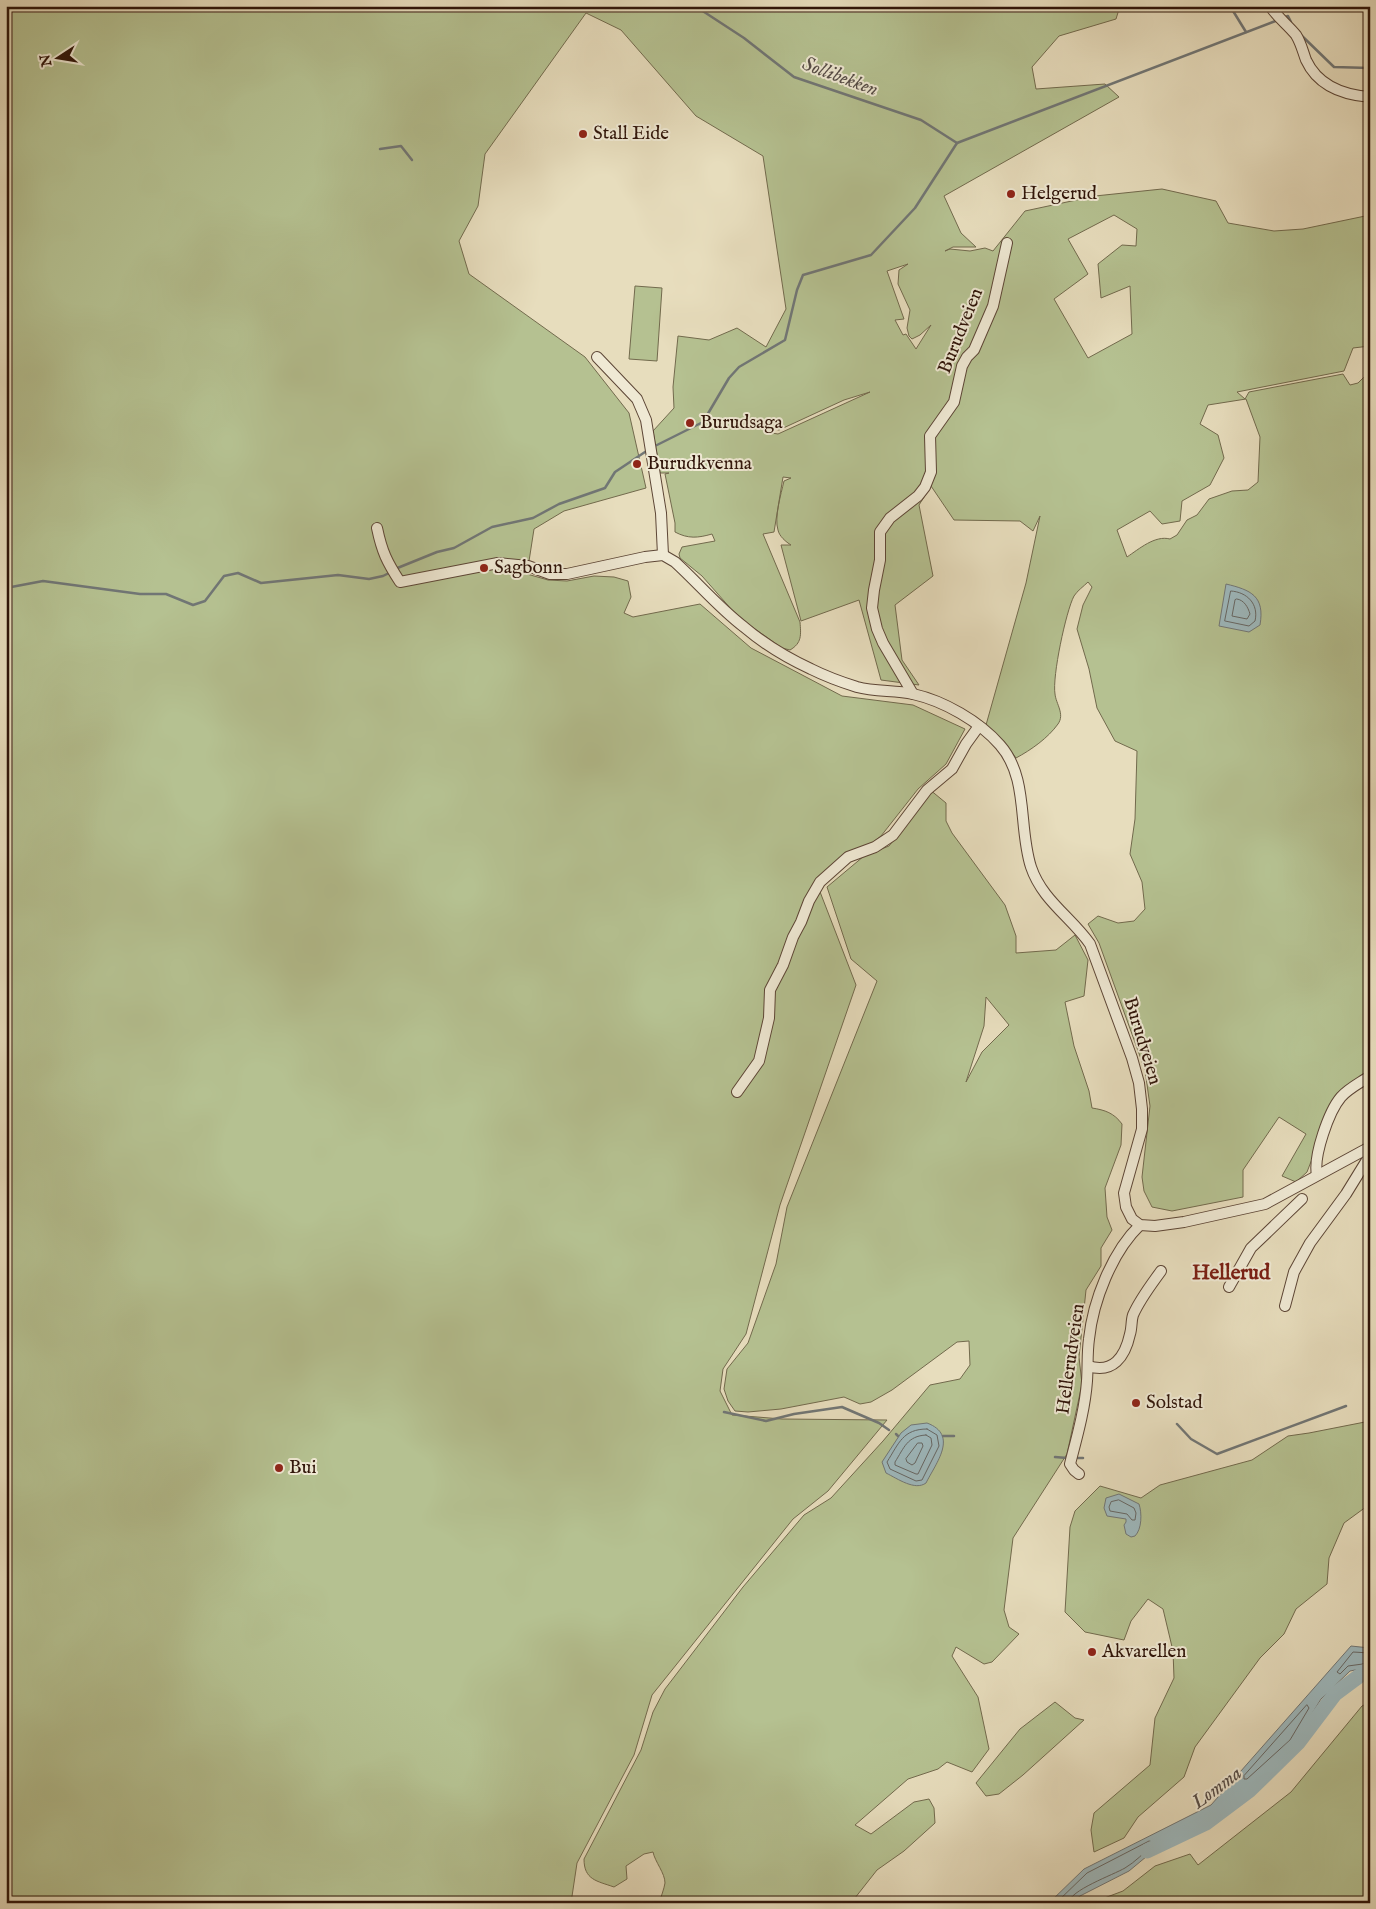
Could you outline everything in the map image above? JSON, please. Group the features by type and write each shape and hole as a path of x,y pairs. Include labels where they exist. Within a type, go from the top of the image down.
{"street":[{"path":"1270,6 1297,36 1306,60 1319,80 1331,88 1350,94 1370,97"},
{"name":"Burudveien","path":"913,694 883,642 877,629 872,608 880,560 880,532 890,518 918,496 931,472 930,436 954,402 962,366 974,350 994,306 1007,243"},
{"path":"377,528 381,548 396,575 498,563 528,566 550,574 567,574 644,556 663,555 661,512 646,420 637,399 598,358"},
{"name":"Burudveien","path":"663,555 676,562 742,626 770,647 810,669 858,687 913,694 951,707 979,726 999,743 1013,765 1019,784 1027,853 1031,868 1038,884 1049,900 1082,932 1090,944 1132,1058 1139,1083 1142,1129 1124,1193 1126,1207 1132,1219 1140,1225"},
{"path":"738,1092 759,1061 769,1018 770,990 783,965 809,902 820,882 848,857 886,842 927,790 952,769 979,726"},
{"path":"1317,1175 1315,1167 1317,1155 1334,1106 1351,1088 1370,1076"},
{"path":"1140,1225 1155,1226 1184,1222 1265,1204 1370,1147"},
{"path":"1285,1306 1294,1272 1310,1242 1346,1194 1370,1155"},
{"path":"1229,1287 1251,1248 1302,1199"},
{"name":"Hellerudveien","path":"1079,1474 1070,1464 1087,1382 1089,1340 1097,1300 1118,1254 1130,1234 1140,1225"},
{"path":"1088,1366 1103,1369 1117,1362 1125,1351 1133,1316 1161,1271"}],"green space":[{"path":"6,6 1120,6 1116,19 1059,36 1032,67 1036,89 1105,84 1119,97 944,196 961,233 976,247 953,247 945,251 950,249 970,251 985,248 993,251 1025,211 1095,196 1162,189 1216,201 1228,223 1274,231 1303,229 1370,215 1370,346 1353,348 1344,371 1237,392 1245,399 1249,392 1343,374 1350,385 1358,383 1366,375 1370,376 1370,1071 1336,1097 1307,1172 1296,1182 1282,1176 1306,1134 1279,1117 1243,1170 1243,1197 1172,1211 1152,1207 1144,1191 1142,1177 1150,1106 1145,1070 1099,943 1088,924 1098,916 1118,923 1134,921 1145,909 1142,882 1130,854 1135,819 1137,751 1115,741 1097,708 1089,669 1077,629 1083,605 1092,587 1088,582 1074,596 1064,629 1055,686 1061,716 1060,720 1044,739 1016,758 1004,742 986,725 1026,583 1040,516 1033,531 1020,521 954,520 931,486 919,505 933,576 895,605 902,660 919,685 881,680 859,600 801,621 781,545 791,545 781,537 779,532 777,525 778,509 774,532 763,534 800,622 800,638 797,644 790,650 782,648 748,624 732,610 702,576 680,558 679,554 682,547 715,541 712,534 693,537 675,532 675,523 665,474 669,473 660,473 653,431 674,408 673,387 678,336 709,340 737,328 766,347 786,309 763,156 696,116 621,30 586,13 485,154 478,206 459,241 469,274 585,357 629,413 646,488 564,511 534,529 527,574 548,580 567,581 594,576 614,577 628,581 631,597 624,613 633,617 700,604 751,648 842,696 913,705 965,729 946,764 918,789 881,836 817,884 856,985 780,1205 746,1334 723,1369 720,1391 732,1415 782,1419 887,1420 828,1491 793,1519 652,1695 634,1755 577,1863 571,1903 6,1903","holes":["1114,215 1137,229 1136,246 1122,245 1098,264 1101,298 1130,286 1132,334 1088,358 1054,299 1088,274 1068,239","908,264 899,270 898,284 910,310 907,328 909,336 912,339 920,335 931,325 916,349 906,334 903,335 895,320 904,319 887,271","870,392 778,434 772,433 765,427 779,430 844,400","1246,399 1260,437 1258,482 1248,490 1232,491 1209,499 1197,515 1187,520 1177,535 1170,539 1164,538 1153,541 1127,557 1117,530 1150,511 1162,524 1180,521 1182,501 1210,485 1224,458 1218,435 1200,424 1208,405","783,477 791,478 784,481 779,503"]},
{"path":"635,286 662,288 657,361 629,359"},
{"path":"929,789 946,803 946,821 952,833 1005,905 1016,936 1016,953 1056,950 1075,935 1088,960 1084,996 1065,1002 1074,1046 1089,1091 1092,1108 1109,1113 1122,1124 1121,1145 1105,1188 1107,1217 1112,1230 1101,1248 1101,1266 1086,1290 1079,1357 1082,1384 1067,1454 1013,1538 1004,1610 1009,1627 1019,1634 992,1662 984,1664 956,1647 952,1656 978,1697 989,1749 972,1772 947,1762 938,1769 908,1779 855,1825 871,1834 914,1802 929,1799 934,1808 935,1823 904,1851 877,1870 851,1903 659,1903 665,1879 653,1852 644,1854 626,1866 627,1879 614,1887 589,1876 584,1859 641,1750 653,1712 665,1689 743,1587 804,1515 831,1498 883,1441 930,1385 960,1379 970,1365 969,1341 957,1342 892,1390 871,1402 860,1404 844,1397 781,1409 748,1412 735,1411 728,1401 724,1389 727,1369 748,1343 776,1264 787,1207 877,981 851,959 827,887 864,856 889,846 913,816","holes":["986,997 1009,1025 982,1052 966,1082 984,1026"]},
{"path":"1370,1421 1370,1504 1344,1523 1329,1558 1327,1584 1296,1609 1284,1634 1260,1658 1195,1747 1184,1777 1138,1817 1124,1838 1094,1852 1091,1830 1094,1813 1150,1765 1155,1718 1174,1678 1173,1651 1163,1609 1148,1599 1131,1621 1124,1640 1085,1632 1065,1612 1070,1527 1075,1511 1100,1486 1141,1498 1160,1485 1252,1460 1288,1436"},
{"path":"1055,1702 1075,1718 1084,1720 999,1794 986,1796 976,1783 1020,1729"},
{"path":"1370,1702 1370,1903 1091,1903 1123,1891 1155,1866 1190,1854 1198,1865 1291,1792 1362,1706"}],"water":[{"path":"1226,584 1243,589 1254,596 1260,607 1260,625 1249,632 1219,626"},
{"path":"927,1423 937,1428 942,1435 943,1442 939,1458 926,1483 917,1486 912,1485 886,1473 882,1462 901,1433 911,1425"},
{"path":"1119,1494 1139,1504 1141,1521 1135,1536 1131,1537 1126,1534 1124,1525 1126,1519 1107,1516 1104,1508 1106,1498"},
{"path":"1351,1646 1370,1648 1370,1667 1350,1671 1321,1699 1294,1743 1224,1807 1164,1842 1129,1871 1080,1896 1071,1903 1049,1903 1084,1869 1211,1805"}],"waterway":[{"name":"Sollibekken","path":"695,6 744,38 794,77 921,120 957,143"},
{"path":"1230,6 1246,32"},
{"path":"1283,18 1288,16 1291,22"},
{"path":"653,447 703,422 729,378 739,367 785,340 797,290 803,275 871,255 915,208 957,143 1278,20"},
{"path":"1300,34 1334,67 1370,68"},
{"path":"380,149 401,146 412,160"},
{"path":"395,569 437,552 454,548 492,527 533,518 559,504 605,488 615,472 648,450"},
{"path":"6,588 43,581 140,594 166,594 193,605 205,601 224,576 238,573 261,583 338,575 369,579 391,572"},
{"path":"1177,1424 1191,1439 1217,1454 1346,1406"},
{"path":"724,1412 766,1421 794,1414 842,1407 879,1423 889,1430"},
{"path":"943,1436 954,1436"},
{"path":"1055,1457 1067,1458"},
{"path":"1078,1458 1083,1458"},
{"name":"Lomma","path":"1147,1851 1206,1823 1250,1790 1298,1743 1335,1694 1370,1668"}],"place":[{"name":"Stall Eide","path":"583,134"},
{"name":"Helgerud","path":"1011,194"},
{"name":"Burudsaga","path":"690,423"},
{"name":"Burudkvenna","path":"637,464"},
{"name":"Sagbonn","path":"484,568"},
{"name":"Solstad","path":"1136,1403"},
{"name":"Bui","path":"279,1468"},
{"name":"Akvarellen","path":"1092,1652"}],"district":[{"name":"Hellerud","path":"1231,1273"}]}
